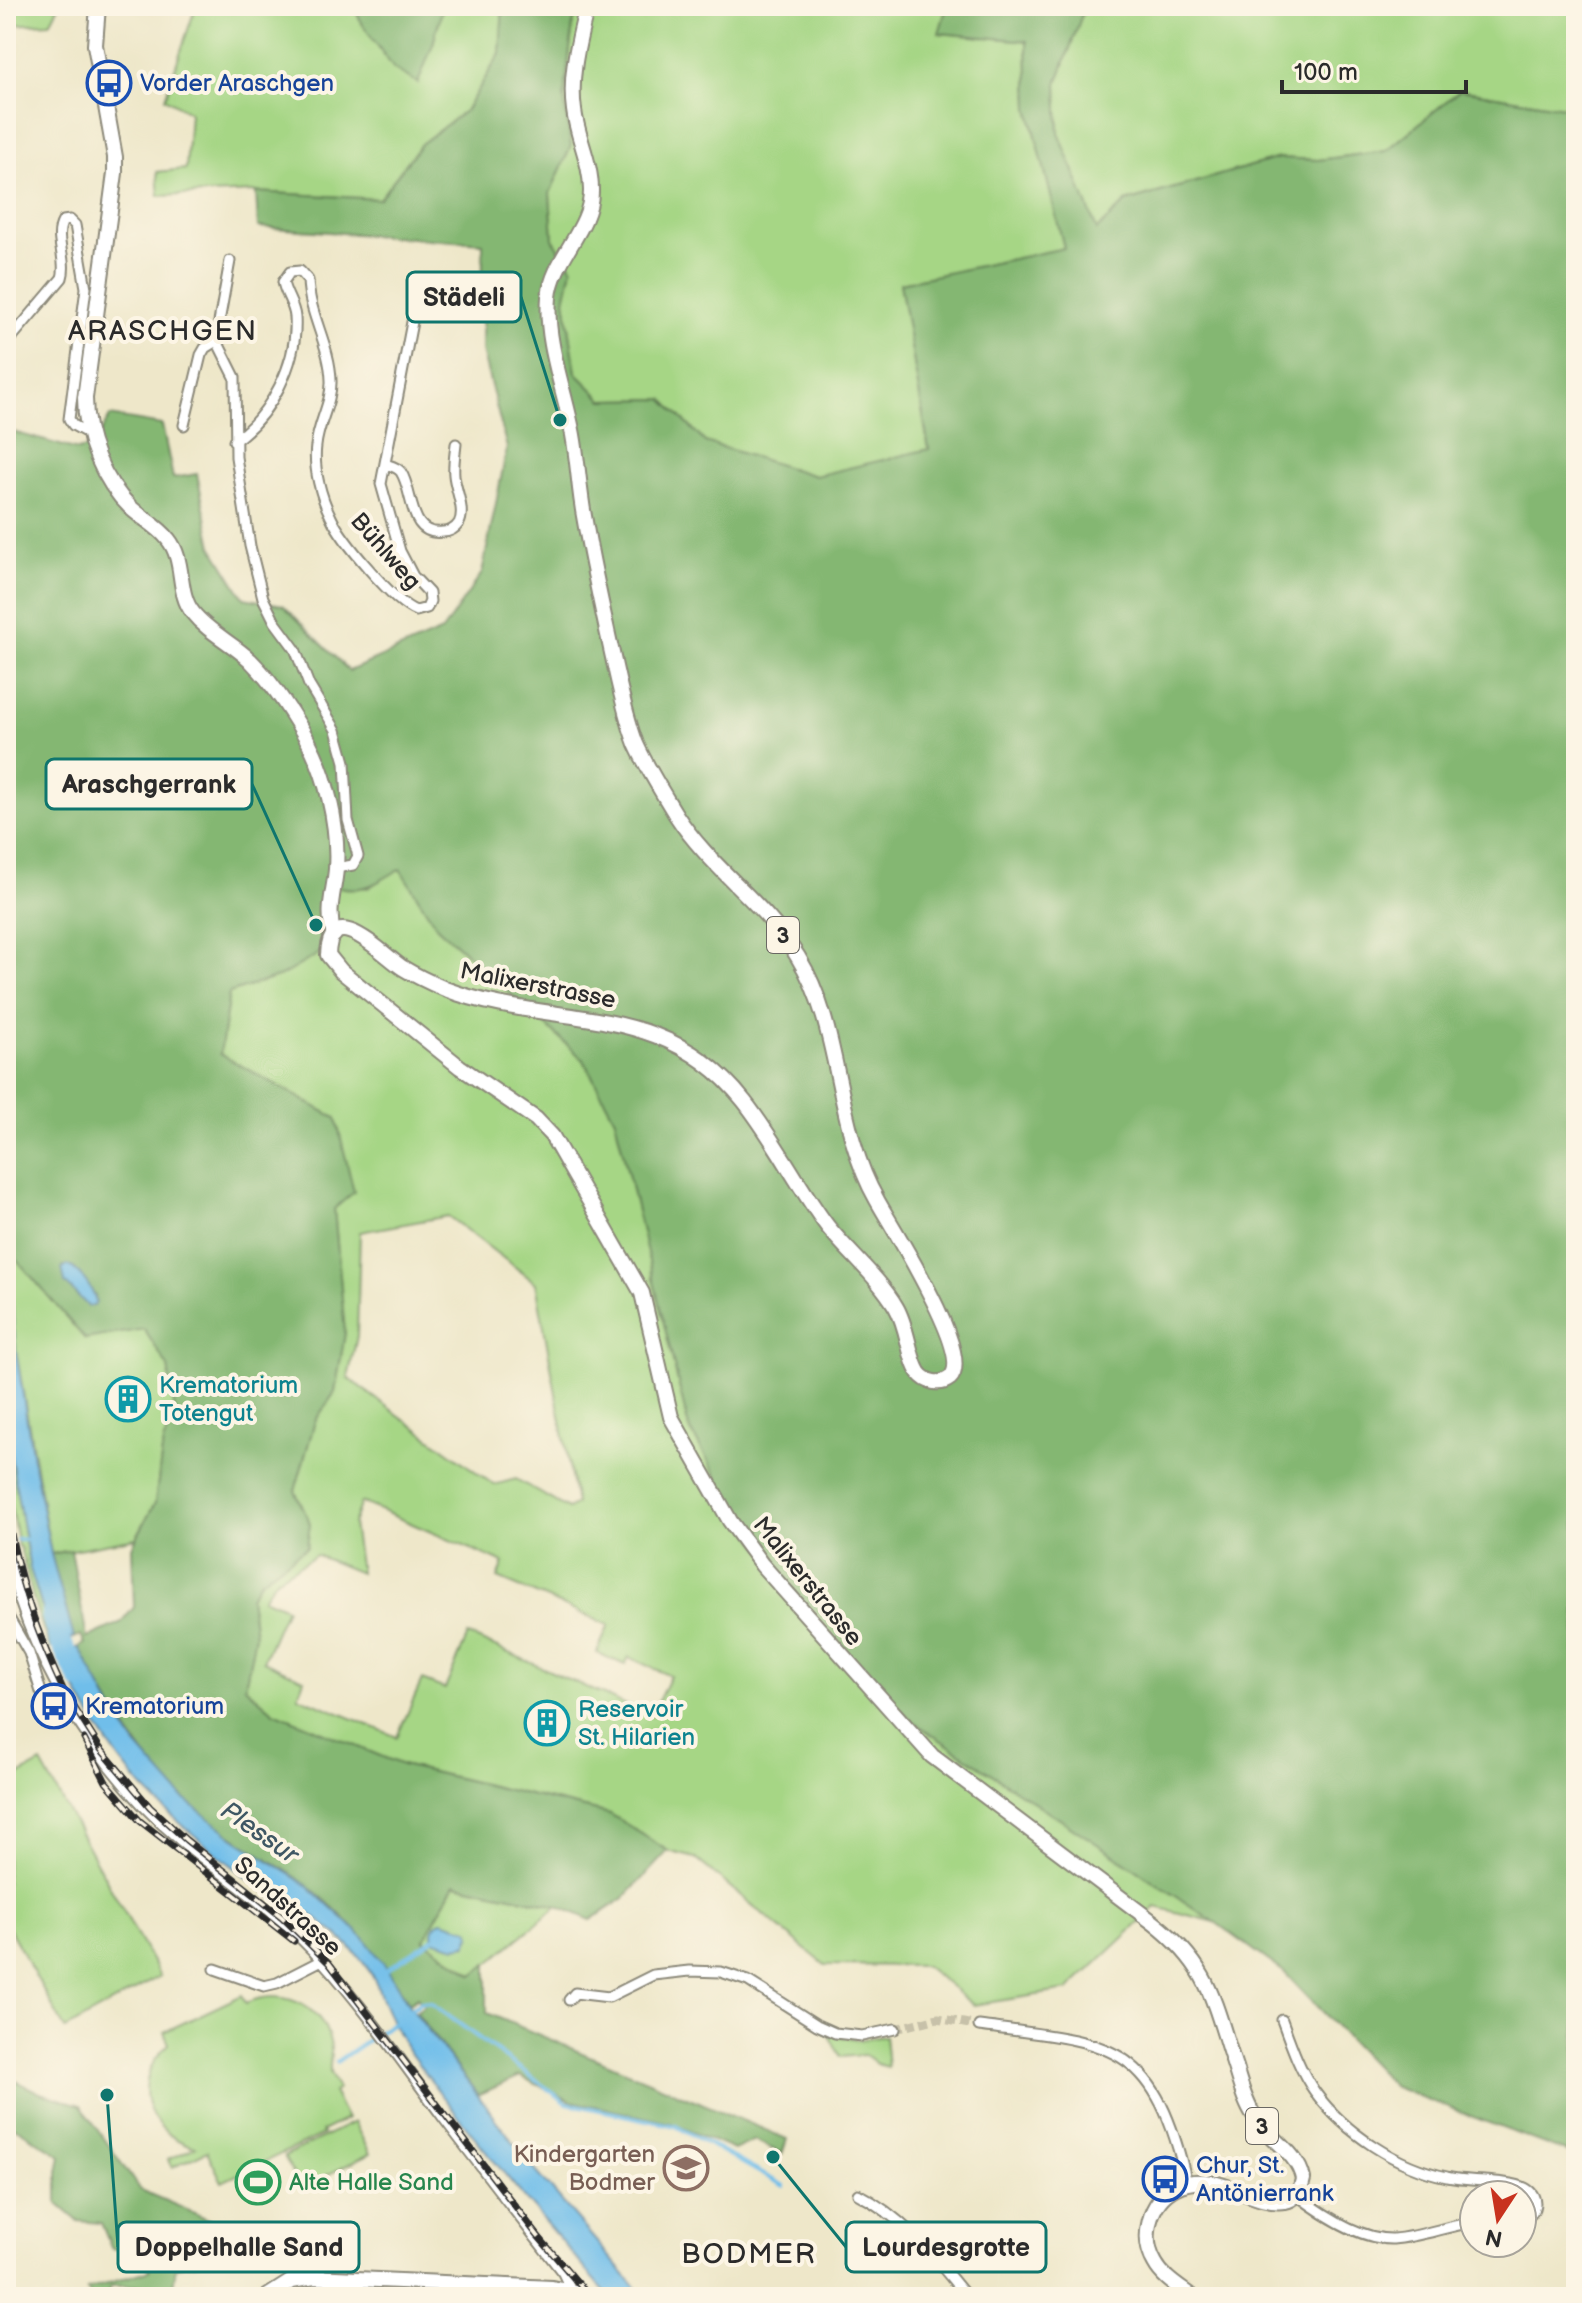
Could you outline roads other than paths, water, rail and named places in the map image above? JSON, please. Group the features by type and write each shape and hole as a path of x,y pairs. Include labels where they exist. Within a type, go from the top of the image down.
{"main road":[{"path":"98,6 95,45 115,157 115,173 86,384 85,410 89,434 97,456 123,500 165,535 174,548 185,597 192,612 250,660 303,732 313,751 329,802 336,868 328,915 334,935"},
{"name":"Malixerstrasse","path":"587,6 576,52 572,88 576,121 591,182 591,198 585,218 553,278 549,319 574,438 595,576 624,707 641,754 677,817 711,862 783,936 810,980 859,1162 869,1186 921,1275 952,1345 956,1363 950,1378 931,1382 919,1373 905,1325 891,1299 825,1222 746,1103 708,1065 669,1040 642,1029 504,1005 456,992 406,970 356,932 344,931 334,935 327,949 335,966 460,1067 536,1119 552,1136 642,1293 650,1318 664,1396 676,1427 736,1530 816,1629 932,1756 1154,1923 1189,1955 1209,1988 1251,2110 1300,2169 1302,2184 1297,2195"},
{"path":"1192,2297 1166,2277 1155,2264 1149,2247 1148,2233 1153,2211 1167,2193 1187,2183 1215,2184 1279,2202 1297,2195"},
{"path":"267,2297 292,2281 314,2277 493,2291 577,2294"}],"street":[{"path":"6,344 62,278 64,266 59,228 63,221 70,220 75,225 86,288 69,419 89,434"},
{"path":"230,261 218,324 218,340 235,377 234,441 250,546 270,614 298,655 309,685 329,715 341,745 346,770 348,820 358,856 353,865 336,868"},
{"name":"Bühlweg","path":"234,441 272,401 288,363 295,317 283,282 288,273 298,271 308,278 309,300 329,362 330,392 315,449 327,508 337,528 367,566 404,605 420,611 427,608 430,597 413,576 398,546 382,488 416,301"},
{"path":"184,425 201,355 205,348 218,340"},
{"name":"Bühlweg","path":"385,464 401,473 413,513 423,526 436,532 448,531 457,525 461,516 454,477 456,444"},
{"name":"Sandstrasse","path":"6,1542 10,1564 31,1626 63,1696 96,1747 147,1810 281,1920 322,1960 577,2294"},
{"path":"6,1613 29,1653 41,1693 51,1699 63,1696"},
{"path":"215,1969 264,1986 277,1983 322,1960"},
{"path":"569,2000 575,1993 609,1997 645,1978 662,1973 721,1972 748,1981 835,2033 862,2036 895,2029"},
{"path":"1282,2020 1308,2081 1349,2128 1389,2154 1428,2172 1458,2180"},
{"path":"979,2026 1088,2042 1126,2059 1146,2078 1161,2100 1187,2183"},
{"path":"858,2194 879,2205 910,2230 967,2297"},
{"path":"1297,2195 1321,2212 1379,2238 1404,2238 1458,2226"}],"water":[{"path":"6,1244 16,1351 33,1459 51,1554 74,1638 54,1646 30,1569 6,1429"},
{"path":"68,1265 89,1286 96,1302 94,1306 88,1306 65,1283 62,1268"},
{"path":"79,1647 116,1716 136,1745 182,1797 233,1837 308,1886 364,1938 387,1968 408,2004 535,2170 644,2297 610,2297 534,2209 413,2057 392,2022 375,1980 348,1945 294,1903 284,1906 224,1860 144,1789 97,1726 59,1656"},
{"path":"442,1921 469,1929 471,1935 467,1945 456,1947 435,1941 434,1930"}],"waterway":[{"path":"17,1539 31,1540"},
{"name":"Plessur","path":"52,1615 59,1639 80,1679"},
{"path":"386,1970 434,1938"},
{"path":"407,2012 421,2002 431,2003 567,2103 676,2126 784,2186"},
{"path":"336,2062 397,2020"}],"tunnel":[{"path":"895,2029 938,2018 979,2026"}],"railway":[{"path":"6,1507 29,1605 67,1698"},
{"path":"62,1688 100,1748 150,1807 282,1917 329,1963 538,2236 590,2297"},
{"path":"84,1739 106,1782 140,1821 294,1941"}],"place":[{"name":"Vorder Araschgen","path":"109,83"},
{"name":"Städeli","path":"560,420"},
{"name":"Araschgerrank","path":"316,925"},
{"name":"Krematorium Totengut","path":"128,1399"},
{"name":"Krematorium","path":"54,1706"},
{"name":"Reservoir St. Hilarien","path":"547,1723"},
{"name":"Doppelhalle Sand","path":"107,2095"},
{"name":"Lourdesgrotte","path":"773,2157"},
{"name":"Kindergarten Bodmer","path":"686,2168"},
{"name":"Chur, St. Antönierrank","path":"1165,2179"},
{"name":"Alte Halle Sand","path":"258,2182"}],"district":[{"name":"ARASCHGEN","path":"163,330"},
{"name":"BODMER","path":"749,2253"}]}
